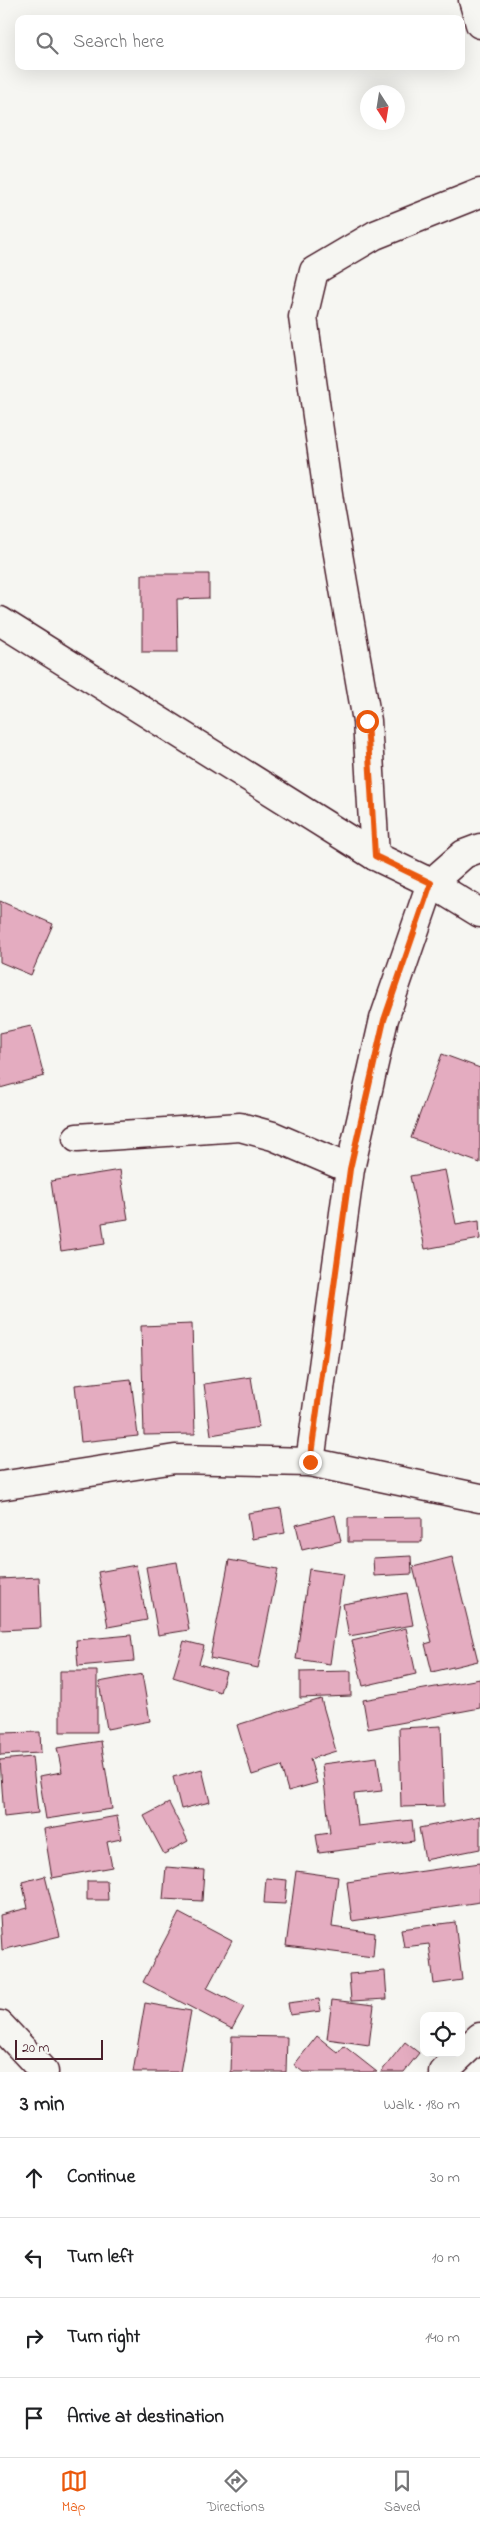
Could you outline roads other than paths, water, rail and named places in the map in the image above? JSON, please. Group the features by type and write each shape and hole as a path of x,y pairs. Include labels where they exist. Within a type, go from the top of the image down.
{"street":[{"path":"472,0 480,24"},
{"path":"375,856 367,721 330,508 303,318 314,270 375,235 480,192"},
{"path":"0,621 375,856 431,883 480,913"},
{"path":"310,1462 350,1169 384,1020 431,883 464,854 480,848"},
{"path":"77,1138 240,1127 273,1136 350,1169"},
{"path":"0,1486 175,1459 310,1462 480,1498"},
{"path":"0,2024 44,2072"},
{"path":"443,2072 480,2037"}]}
